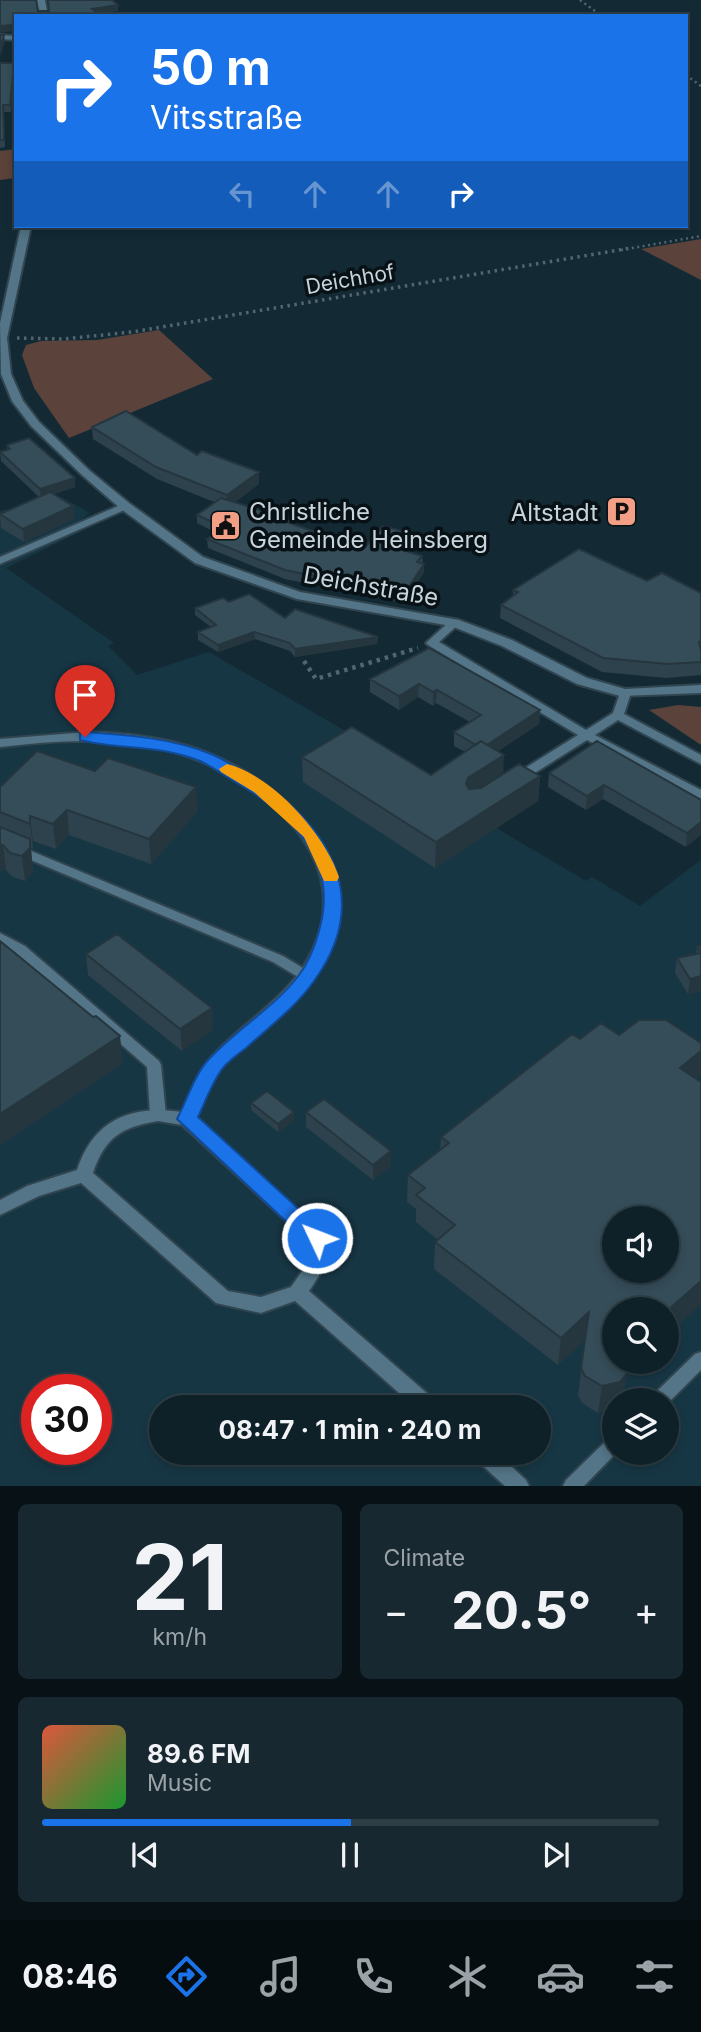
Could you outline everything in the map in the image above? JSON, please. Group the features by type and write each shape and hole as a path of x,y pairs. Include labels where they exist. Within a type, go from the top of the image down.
{"street":[{"name":"Deichstraße","path":"26,228 1,338 6,374 18,401 35,424 125,506 199,560 257,583 297,595 454,623 507,643 582,681 625,693 701,690"},
{"path":"0,743 63,737 146,742 206,758 260,789 310,834 324,857 333,885 333,913 324,944 308,977 280,1007 215,1064 187,1119"},
{"path":"158,1115 187,1119 317,1238 316,1266 298,1292 261,1305 223,1298 84,1175 90,1155 114,1127 131,1119 158,1115"},
{"path":"0,1208 33,1191 84,1175"},
{"path":"298,1292 415,1395"},
{"path":"496,1465 519,1486"}],"lane":[{"path":"0,561 125,506"},
{"path":"454,623 432,643 586,735 701,795"},
{"path":"507,786 618,715 625,693"},
{"path":"618,715 701,760"},
{"path":"0,842 278,959 308,977"},
{"path":"0,938 20,949 154,1065 158,1115"},
{"path":"671,1388 701,1359"},
{"path":"572,1486 602,1456"}],"path":[{"path":"580,0 599,14"},
{"name":"Deichhof","path":"1,338 63,339 132,332 701,236"},
{"path":"304,661 316,679 432,643"}],"shaded area":[{"path":"14,149 14,178 0,180 0,151"},
{"path":"701,239 701,280 641,249"},
{"path":"159,330 213,379 69,438 34,388 22,355 26,345 41,341 97,340"},
{"path":"63,498 90,513 73,525 82,531 6,568 114,643 108,646 137,675 209,652 444,788 437,793 586,881 592,877 640,906 701,860 701,1486 0,1486 0,511"},
{"path":"678,705 701,707 701,745 649,710"}],"building":[{"path":"0,0 36,0 38,11 49,11 48,0 112,0 118,5 92,9 98,14 14,14 14,25 0,26"},
{"path":"0,63 14,63 10,105 3,105 4,140 0,140"},
{"path":"126,411 197,455 202,451 259,472 227,495 156,467 92,427"},
{"path":"29,438 75,478 40,489 0,452 10,449 7,445"},
{"path":"50,492 73,506 23,529 0,514"},
{"path":"221,498 293,520 289,523 357,546 366,546 383,526 403,531 390,546 422,556 417,562 424,564 404,594 285,570 207,539 228,529 197,515"},
{"path":"579,549 647,581 662,573 701,593 701,662 668,664 603,658 501,605 518,592 513,590"},
{"path":"249,594 285,618 295,609 378,637 295,649 290,643 254,632 218,645 198,632 216,625 195,608 223,598 229,602"},
{"path":"429,648 540,710 487,745 481,741 476,745 454,732 481,715 437,690 433,692 419,684 399,696 370,679"},
{"path":"352,727 431,775 481,741 504,755 468,778 466,784 469,789 481,788 519,764 540,776 436,842 302,757"},
{"path":"597,741 701,800 701,822 687,833 604,785 587,796 549,773"},
{"path":"37,751 95,771 108,758 196,787 149,839 67,810 53,824 30,816 30,824 0,812 0,787"},
{"path":"0,827 30,839 30,848 22,856 10,853 0,845"},
{"path":"117,934 212,1008 180,1029 86,954"},
{"path":"0,941 120,1036 0,1114"},
{"path":"701,953 701,976 690,979 677,958"},
{"path":"639,1020 666,1020 701,1043 701,1051 680,1068 701,1082 701,1281 679,1300 679,1297 602,1297 602,1374 626,1374 620,1382 602,1386 585,1376 581,1368 589,1312 561,1338 435,1242 455,1225 416,1195 425,1188 408,1175 449,1143 441,1137 572,1034 580,1039 601,1023 619,1035"},
{"path":"267,1091 294,1112 278,1124 251,1103"},
{"path":"324,1099 391,1151 373,1165 306,1112"}],"slow traffic":[{"path":"227,769 260,789 288,811 310,834 324,857 330,877"}],"place":[{"name":"Altstadt","path":"621,512"},
{"name":"Christliche Gemeinde Heinsberg","path":"226,525"}],"route":[{"path":"85,737 107,737 175,747 206,758 260,789 288,811 310,834 324,857 333,885 333,913 324,944 308,977 280,1007 215,1064 187,1119 317,1238"}]}
